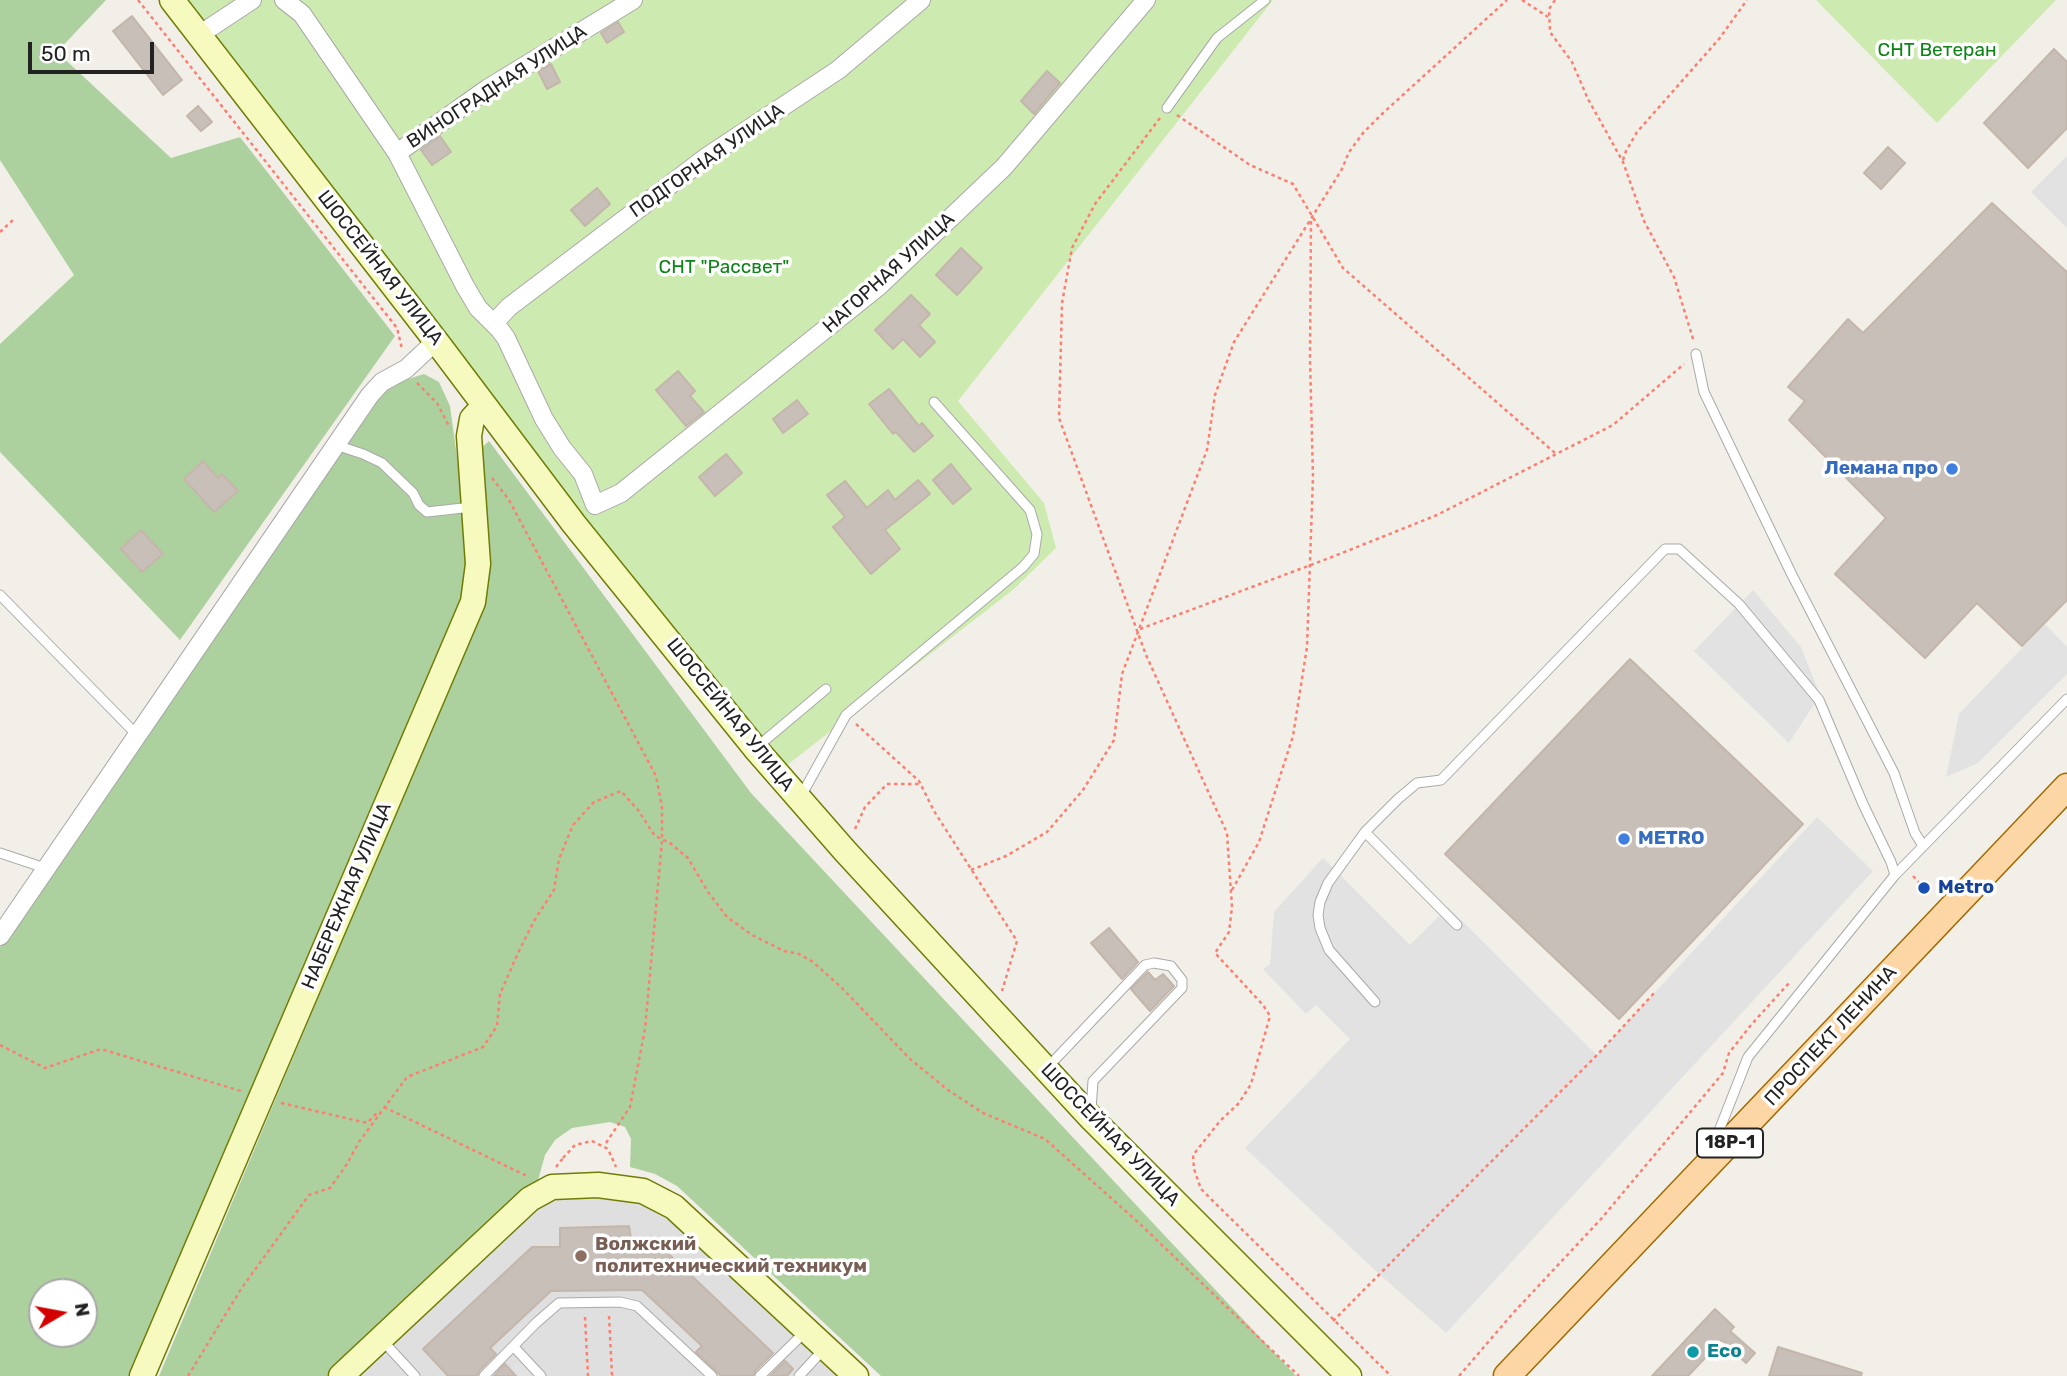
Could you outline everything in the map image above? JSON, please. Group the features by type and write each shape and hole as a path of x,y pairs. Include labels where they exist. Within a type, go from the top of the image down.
{"main road":[{"name":"ПРОСПЕКТ ЛЕНИНА","path":"1507,1376 2067,787"}],"street":[{"name":"ШОССЕЙНАЯ УЛИЦА","path":"172,0 574,524 755,748 993,1014 1092,1119 1349,1376"},
{"path":"200,35 252,0"},
{"path":"284,0 302,14 397,153 465,286 478,308 506,338 544,419 583,474 595,505"},
{"name":"ВИНОГРАДНАЯ УЛИЦА","path":"397,153 487,89 633,0"},
{"name":"ПОДГОРНАЯ УЛИЦА","path":"494,323 509,306 708,156 838,70 921,0"},
{"name":"НАГОРНАЯ УЛИЦА","path":"574,524 595,505 621,493 878,286 1004,167 1146,0"},
{"path":"0,936 370,395 383,382 406,369 436,341"},
{"name":"НАБЕРЕЖНАЯ УЛИЦА","path":"142,1376 472,602 478,564 470,426 472,419 484,406"},
{"path":"341,1376 530,1199 552,1187 598,1185 643,1191 674,1207 856,1376"}],"lane":[{"path":"1167,108 1217,38 1265,0"},
{"path":"1696,354 1704,392 1894,773 1914,833 1922,844"},
{"path":"800,799 846,715 1023,567 1034,554 1037,534 1030,510 934,402"},
{"path":"337,446 382,463 428,512 473,506"},
{"path":"1375,1002 1329,950 1320,928 1320,901 1328,883 1365,832 1417,783 1441,780 1665,549 1679,549 1740,604 1819,700 1895,874"},
{"path":"0,595 136,734"},
{"path":"755,748 825,689"},
{"path":"1703,1172 1748,1057 1895,874 2067,699"},
{"path":"1365,832 1457,925"},
{"path":"0,853 45,868"},
{"path":"1046,1068 1145,965 1162,964 1177,973 1182,980 1182,988 1093,1081 1090,1100 1092,1119"},
{"path":"484,1376 559,1303 620,1302 637,1306 712,1376"},
{"path":"760,1376 806,1331"},
{"path":"382,1339 415,1376"},
{"path":"514,1347 541,1376"},
{"path":"799,1376 825,1348"}],"path":[{"path":"138,0 397,328 406,369 412,379 437,403 452,432 509,500 656,776 662,807 662,841 645,1029 630,1107 604,1146"},
{"path":"971,870 1006,856 1047,832 1083,790 1114,740 1122,674 1207,450 1215,395 1234,342 1342,169 1349,152 1363,133 1507,0"},
{"path":"1522,0 1548,17"},
{"path":"1138,630 1437,515 1613,425 1696,354 1674,277 1644,221 1623,162 1588,99 1572,62 1550,32 1549,9 1555,0"},
{"path":"1623,162 1637,132 1718,39 1746,0"},
{"path":"1391,1376 1201,1189 1194,1169 1193,1155 1251,1084 1270,1016 1215,953 1229,932 1231,891 1227,833 1146,654 1059,418 1062,303 1072,248 1095,204 1167,108 1250,165 1293,184 1343,268 1555,453"},
{"path":"1231,891 1259,842 1293,736 1307,647 1313,477 1311,218"},
{"path":"0,232 14,219"},
{"path":"846,715 921,784 934,811 1017,941 993,1014"},
{"path":"845,851 865,807 887,784 921,784"},
{"path":"188,1376 241,1289 309,1195 330,1188 359,1142 407,1077 482,1047 497,1026 500,994 518,953 554,890 559,859 573,825 594,802 621,791 638,810 655,836 670,843 688,858 727,917 752,935 813,962 842,988 910,1059 948,1090 983,1113 1045,1139 1140,1224 1299,1376"},
{"path":"1459,1376 1610,1208 1723,1073 1729,1054 1788,984"},
{"path":"1333,1321 1597,1055 1656,991"},
{"path":"562,1170 563,1158 575,1145 592,1141 604,1146 613,1156 616,1167"},
{"path":"585,1303 588,1376"},
{"path":"608,1303 610,1376"}],"shaded area":[{"path":"2067,156 2067,228 2031,192"},
{"path":"1753,590 1801,647 1820,695 1789,743 1694,651"},
{"path":"2045,624 2067,647 2067,674 1978,763 1946,777 1959,714"},
{"path":"1817,817 1873,871 1446,1333 1245,1148 1350,1039 1316,1005 1306,1014 1263,969 1270,964 1274,912 1323,858 1410,945 1448,907 1597,1055"},
{"path":"580,1192 635,1197 665,1210 840,1376 353,1376 536,1203"},
{"path":"521,1360 536,1376 518,1376 510,1368"}],"green space":[{"path":"0,0 106,0 57,52 171,158 240,137 395,336 180,640 0,452 0,344 74,275 0,160"},
{"name":"СНТ \"Рассвет\"","path":"181,0 1273,0 958,401 1044,503 1056,548 1014,589 782,769 570,507"},
{"name":"СНТ Ветеран","path":"1816,0 2056,0 1937,123"},
{"path":"424,374 439,382 450,406 468,538 467,585 131,1376 0,1376 0,947 375,404 392,384"},
{"path":"489,441 751,793 1296,1376 881,1376 677,1186 655,1174 630,1167 631,1139 625,1127 610,1122 572,1128 555,1140 545,1155 537,1184 327,1376 159,1376 484,604 477,452"}],"building":[{"path":"132,16 182,80 163,95 113,31"},
{"path":"618,22 624,32 607,43 601,33"},
{"path":"2054,49 2067,62 2067,128 2028,168 1984,123"},
{"path":"551,64 560,82 547,89 538,71"},
{"path":"1047,71 1060,83 1034,114 1021,101"},
{"path":"198,106 212,122 201,131 187,116"},
{"path":"440,136 451,152 432,165 421,150"},
{"path":"1888,147 1905,163 1881,189 1864,173"},
{"path":"597,188 610,204 585,226 571,210"},
{"name":"Лемана про","path":"1992,203 2067,272 2067,600 2022,646 1977,603 1925,658 1835,574 1886,518 1789,420 1805,401 1788,387 1848,319 1863,333"},
{"path":"961,248 982,268 957,295 936,275"},
{"path":"911,295 930,314 919,325 935,342 920,357 903,339 893,349 875,330"},
{"path":"678,371 695,391 690,396 704,412 686,426 656,390"},
{"path":"889,389 919,426 922,423 933,436 914,452 896,432 893,434 869,404"},
{"path":"797,400 808,414 783,433 773,419"},
{"path":"726,454 742,473 715,496 699,477"},
{"path":"203,461 218,478 222,474 238,491 214,512 184,479"},
{"path":"951,464 971,489 953,504 933,480"},
{"path":"918,480 930,494 885,530 900,549 871,574 833,527 845,517 827,495 845,481 867,508 888,490 895,500"},
{"path":"141,530 163,554 142,572 121,549"},
{"name":"METRO","path":"1630,659 1803,824 1619,1019 1445,854"},
{"path":"1109,928 1138,962 1122,979 1091,943"},
{"path":"1148,972 1155,980 1163,974 1174,986 1150,1011 1131,989"},
{"path":"629,1226 632,1245 658,1244 773,1353 753,1376 721,1376 696,1352 702,1346 642,1290 551,1291 490,1348 496,1354 477,1376 448,1376 423,1349 532,1247 560,1247 560,1228"},
{"name":"Eco","path":"1715,1309 1734,1327 1730,1331 1755,1353 1746,1363 1722,1340 1688,1376 1652,1376"},
{"path":"1778,1347 1862,1373 1861,1376 1769,1376"},
{"path":"785,1361 793,1369 787,1376 770,1376"},
{"path":"505,1364 516,1376 494,1376"}],"place":[{"name":"Лемана про","path":"1952,469"},
{"name":"METRO","path":"1624,839"},
{"name":"Metro","path":"1924,888"},
{"name":"Волжский политехнический техникум","path":"581,1256"},
{"name":"Eco","path":"1693,1352"}]}
